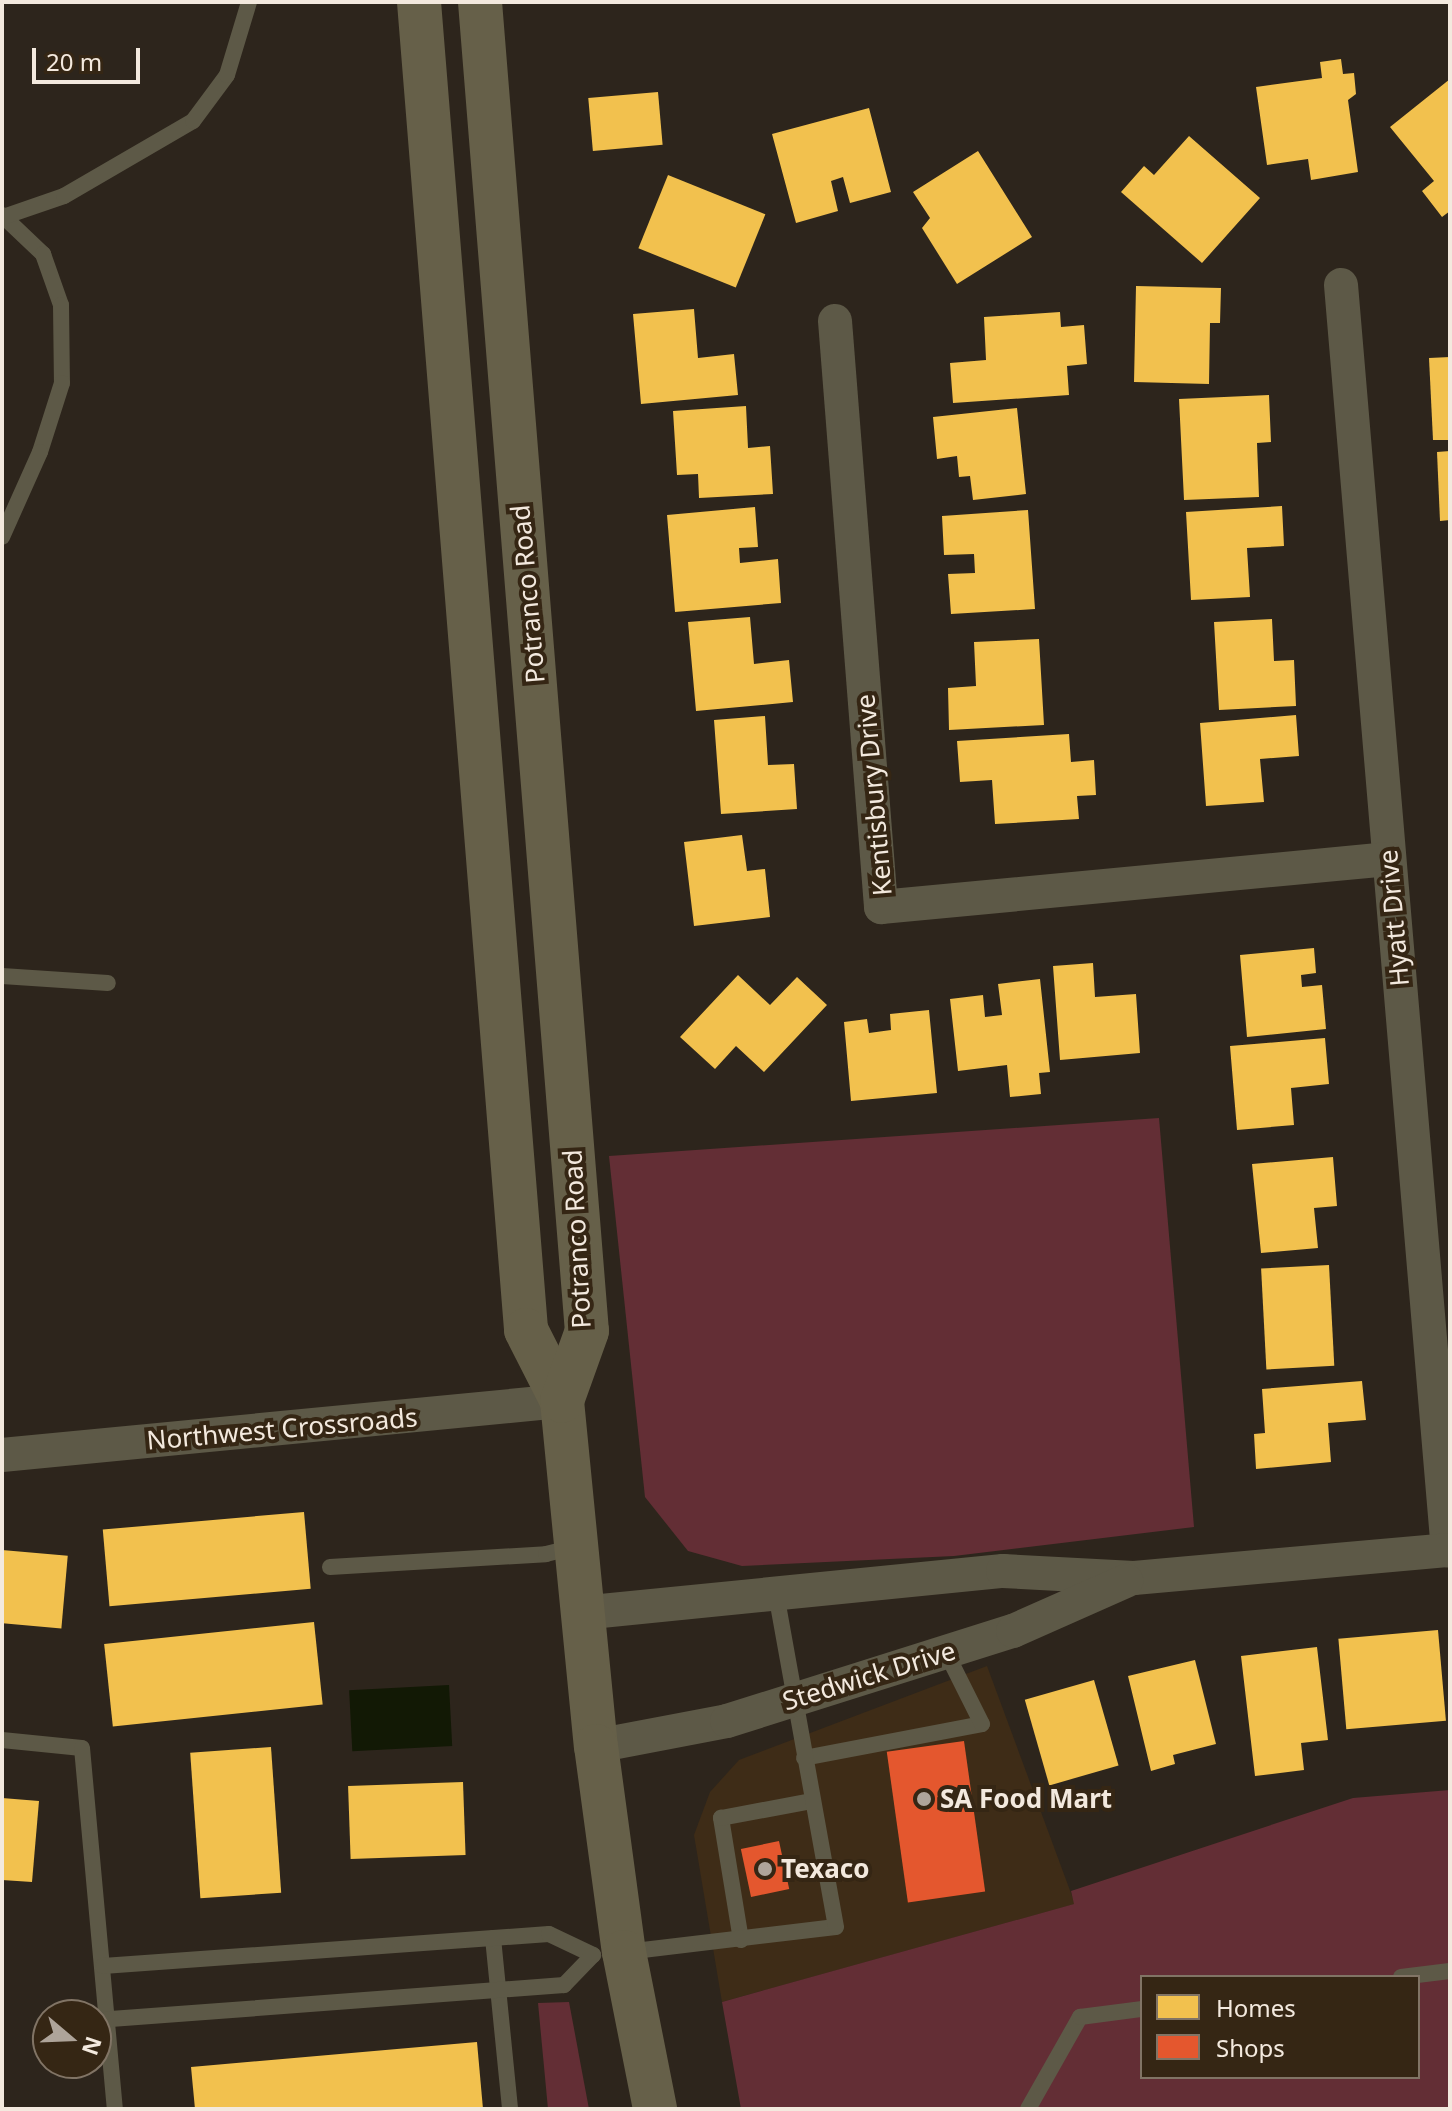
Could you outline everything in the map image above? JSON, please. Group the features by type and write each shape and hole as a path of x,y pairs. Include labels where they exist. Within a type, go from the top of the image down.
{"main road":[{"name":"Potranco Road","path":"419,2 526,1330 562,1401"},
{"name":"Potranco Road","path":"480,2 587,1331 562,1401"},
{"path":"562,1401 596,1746 609,1953 655,2109"}],"street":[{"name":"Hyatt Drive","path":"1341,285 1449,1550"},
{"name":"Kentisbury Drive","path":"835,321 881,907 1389,859"},
{"name":"Northwest Crossroads","path":"2,1455 562,1401"},
{"name":"Stedwick Drive","path":"581,1613 1003,1571 1134,1578 1449,1550"},
{"name":"Stedwick Drive","path":"596,1746 727,1721 1013,1631 1134,1578"}],"lane":[{"path":"2,537 40,452 62,383 61,305 43,254 4,216 64,196 193,121 227,75 249,2"},
{"path":"2,976 108,983"},
{"path":"330,1567 546,1554 575,1547"},
{"path":"103,1966 549,1934 609,1953 836,1927 776,1593"},
{"path":"804,1758 982,1724 946,1652"},
{"path":"2,1740 82,1748 105,1999"},
{"path":"741,1940 721,1818 812,1801"},
{"path":"493,1938 510,2109"},
{"path":"112,2019 500,1993 564,1985 609,1953"},
{"path":"1417,1975 1450,1971"},
{"path":"1028,2109 1080,2017 1140,2009"},
{"path":"112,2075 115,2109"}],"shaded area":[{"path":"1159,1118 1194,1527 954,1556 742,1566 688,1551 645,1497 609,1156"},
{"path":"987,1666 1075,1904 722,2002 694,1835 710,1792 739,1760"},
{"path":"449,1685 452,1746 352,1751 349,1690"},
{"path":"1450,1790 1450,2109 741,2109 722,2002 1074,1904 1071,1891 1353,1798"},
{"path":"569,2002 589,2109 548,2109 538,2003"}],"building: Homes":[{"path":"1341,59 1343,74 1354,73 1356,94 1348,100 1358,172 1311,180 1308,159 1267,165 1256,87 1322,78 1320,62"},
{"path":"1450,79 1450,211 1442,217 1422,191 1434,181 1390,127"},
{"path":"658,92 663,145 593,151 588,98"},
{"path":"869,108 891,192 850,203 843,177 831,181 838,211 796,223 772,134"},
{"path":"1189,136 1260,198 1202,263 1121,192 1144,166 1154,175"},
{"path":"978,151 1032,237 957,284 922,228 930,218 913,192"},
{"path":"668,175 765,214 736,288 638,248"},
{"path":"1136,286 1221,288 1220,323 1210,323 1209,384 1134,382"},
{"path":"694,309 698,358 734,354 738,395 641,404 633,314"},
{"path":"1060,312 1061,327 1084,325 1087,364 1067,366 1069,395 953,403 950,363 986,360 984,317"},
{"path":"1450,357 1450,440 1433,440 1429,358"},
{"path":"1269,395 1271,442 1257,443 1259,497 1184,500 1179,399"},
{"path":"746,406 748,448 770,446 773,494 699,498 698,474 677,475 673,411"},
{"path":"1017,408 1026,494 973,500 970,476 959,477 957,456 937,459 933,417"},
{"path":"1450,451 1450,520 1440,521 1437,452"},
{"path":"1282,506 1284,546 1247,548 1250,597 1191,600 1186,512"},
{"path":"755,507 758,547 739,548 740,563 778,559 781,603 675,612 667,515"},
{"path":"1028,510 1035,609 951,614 948,574 975,573 974,554 944,555 942,516"},
{"path":"750,617 754,664 789,660 793,702 696,711 688,622"},
{"path":"1272,619 1274,661 1294,660 1296,706 1219,710 1214,622"},
{"path":"1039,639 1044,725 949,730 948,688 976,686 974,642"},
{"path":"1296,715 1299,756 1260,759 1264,802 1206,806 1200,723"},
{"path":"765,716 768,765 794,764 797,809 721,814 714,720"},
{"path":"1069,734 1071,762 1094,760 1096,795 1077,796 1079,819 995,824 992,780 960,782 957,741"},
{"path":"742,835 747,871 765,869 770,917 694,926 684,842"},
{"path":"1314,948 1316,973 1301,975 1302,987 1322,985 1326,1029 1247,1037 1240,955"},
{"path":"1093,963 1095,997 1136,994 1140,1053 1060,1060 1053,966"},
{"path":"738,975 770,1005 797,977 827,1005 764,1072 736,1046 715,1069 680,1037"},
{"path":"1040,979 1050,1072 1039,1073 1041,1094 1010,1097 1007,1065 958,1071 950,999 983,995 985,1017 1002,1015 998,984"},
{"path":"929,1010 937,1093 851,1101 844,1022 867,1019 869,1033 891,1030 890,1014"},
{"path":"1325,1038 1329,1084 1291,1088 1294,1125 1237,1130 1230,1046"},
{"path":"1333,1157 1337,1206 1314,1208 1318,1248 1261,1253 1252,1164"},
{"path":"1329,1265 1334,1366 1266,1369 1261,1269"},
{"path":"1362,1381 1366,1420 1328,1423 1331,1462 1256,1469 1254,1434 1265,1433 1262,1389"},
{"path":"304,1512 311,1589 109,1606 103,1530"},
{"path":"2,1550 68,1556 61,1628 2,1623"},
{"path":"314,1622 323,1705 113,1727 104,1644"},
{"path":"1438,1630 1446,1721 1346,1729 1338,1639"},
{"path":"1317,1647 1328,1740 1301,1743 1304,1770 1255,1776 1241,1656"},
{"path":"1195,1660 1216,1744 1173,1755 1175,1764 1151,1771 1128,1676"},
{"path":"1094,1680 1119,1766 1049,1785 1025,1700"},
{"path":"271,1747 281,1893 200,1898 190,1753"},
{"path":"463,1782 466,1855 351,1859 348,1786"},
{"path":"2,1798 39,1801 32,1882 2,1880"},
{"path":"477,2042 483,2109 195,2109 191,2067"}],"building: Shops":[{"path":"964,1741 985,1892 908,1902 887,1752"},
{"name":"Texaco","path":"779,1841 789,1889 751,1897 741,1849"}],"place":[{"name":"SA Food Mart","path":"924,1799"},
{"name":"Texaco","path":"765,1869"}]}
